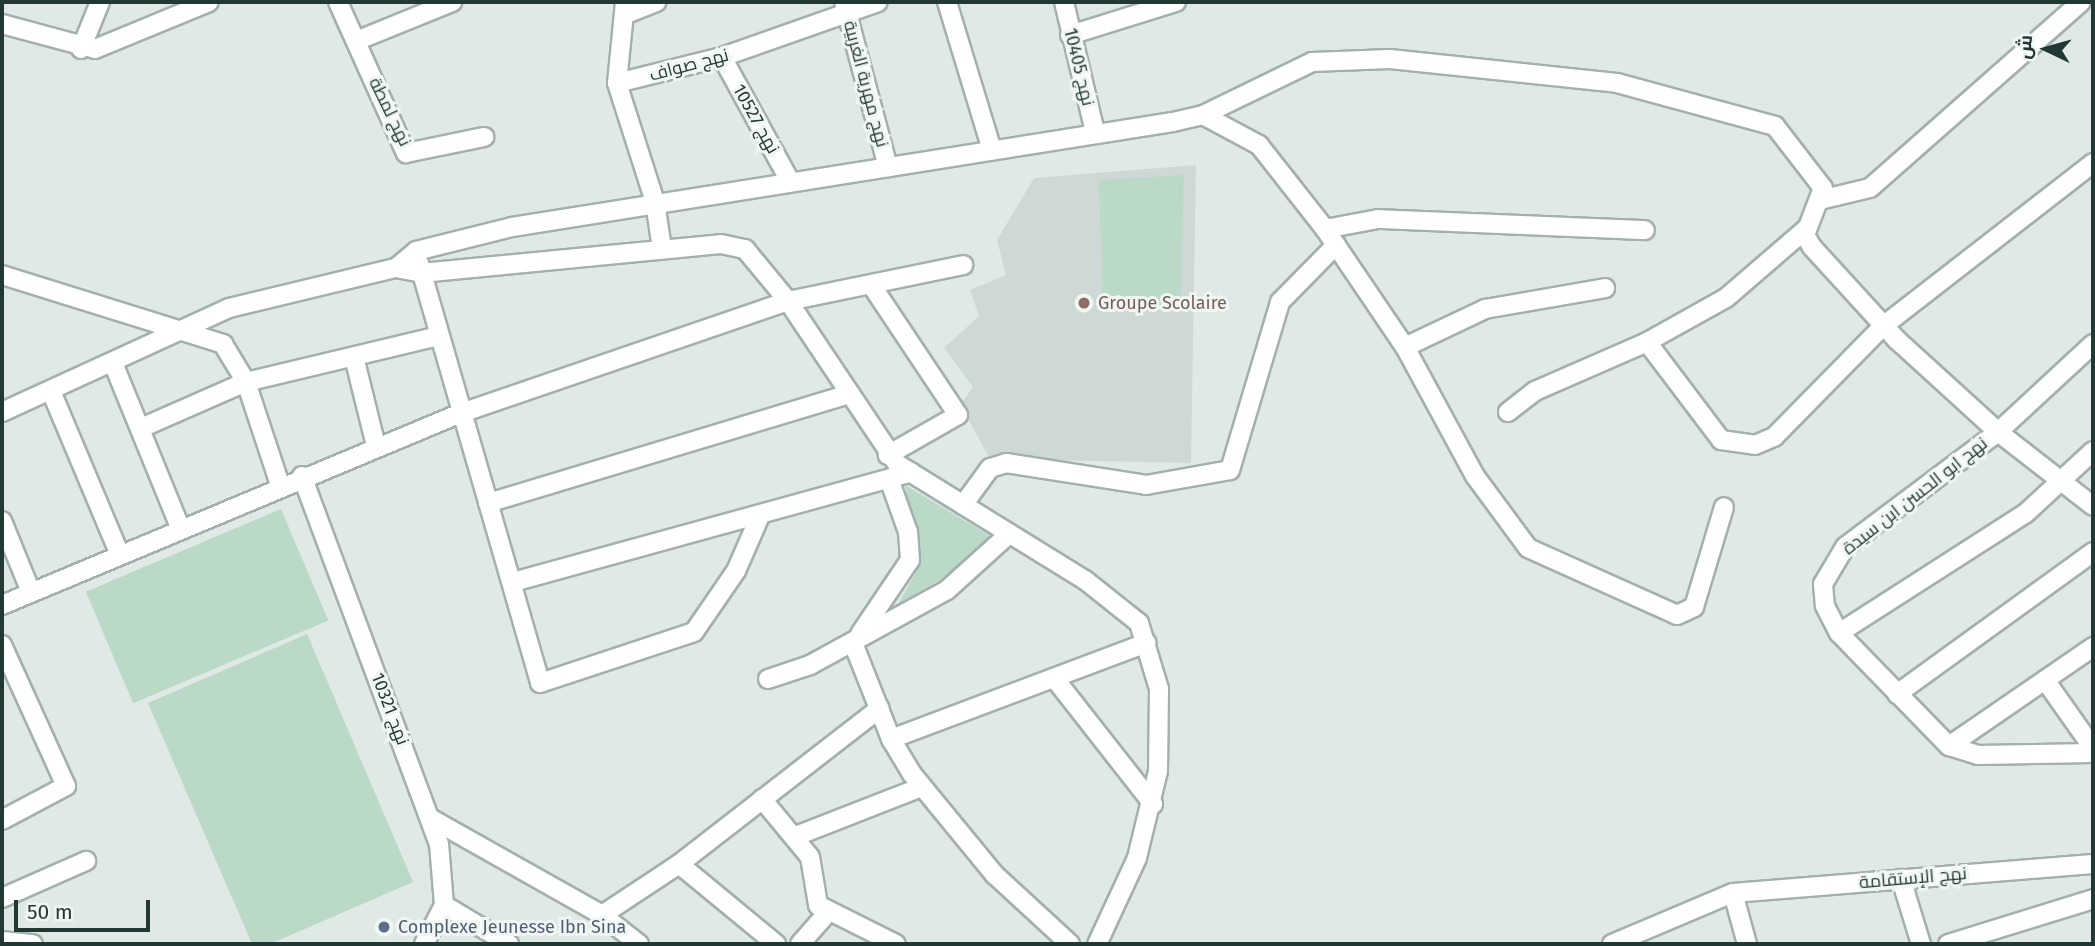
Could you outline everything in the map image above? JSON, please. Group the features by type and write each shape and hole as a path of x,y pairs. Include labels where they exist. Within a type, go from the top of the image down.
{"street":[{"path":"81,50 100,2"},
{"path":"2,24 81,50 121,43 209,2"},
{"path":"338,2 356,41 452,2"},
{"path":"657,2 624,8 617,83 655,202 662,249"},
{"name":"نهج صواف","path":"617,83 722,57 846,8 878,2"},
{"path":"947,2 992,150"},
{"name":"نهج 10405","path":"1064,2 1095,132"},
{"path":"1070,34 1176,2"},
{"path":"1508,412 1535,391 1647,342 1726,298 1807,228 1824,199 1870,188 2081,2"},
{"name":"نهج مهرية الغربية","path":"846,8 888,167"},
{"name":"نهج لمطة","path":"356,41 406,153 484,137"},
{"name":"نهج 10527","path":"722,57 790,181"},
{"path":"396,268 416,251 655,202 1203,115 1274,76 1348,57 1617,83 1774,126 1816,176 1824,199"},
{"path":"1203,115 1259,145 1325,229 1405,347 1475,476 1528,548 1677,615 1694,607 1724,507"},
{"path":"1647,342 1720,440 1738,447 1774,437 1883,327 2093,163"},
{"path":"1325,229 1378,219 1645,230"},
{"path":"1807,228 1812,247 1883,327 1998,432 2065,481 2093,506"},
{"path":"963,505 990,468 1006,463 1146,485 1230,470 1280,302 1336,245"},
{"path":"2,412 229,308 396,268 421,273 662,249 740,247 788,301 888,454 911,472 1118,602 1147,643 1160,689 1153,804 1137,858 1097,944"},
{"path":"416,251 540,682 694,632 736,571 760,518"},
{"path":"2,605 280,485 461,413 788,301 872,286 963,265"},
{"path":"2,275 184,329 223,344 246,382 280,485"},
{"path":"872,286 958,415 888,454"},
{"path":"1405,347 1485,309 1605,288"},
{"path":"141,428 246,382 439,335"},
{"name":"نهج ابو الحسن ابن سيدة","path":"1949,746 1839,633 1825,606 1829,565 1998,432 2093,344"},
{"path":"354,357 376,446"},
{"path":"113,363 181,530"},
{"path":"51,391 120,555"},
{"path":"488,503 849,394"},
{"path":"1839,633 2026,513 2065,481 2093,451"},
{"path":"513,582 760,518 911,472"},
{"name":"نهج 10321","path":"302,476 430,818 445,869 444,905 424,944"},
{"path":"853,643 910,560 908,532 889,479"},
{"path":"2,524 32,592"},
{"path":"768,679 853,643 965,578 1009,534"},
{"path":"1897,694 2093,552"},
{"path":"853,643 891,739 922,787 995,875 1070,944"},
{"path":"891,739 1147,643"},
{"path":"2,645 66,786 2,820"},
{"path":"1949,746 2093,647"},
{"path":"1055,679 1153,804"},
{"path":"1949,746 1978,755 2072,753 2092,744 2045,680"},
{"path":"602,915 679,864 880,708"},
{"path":"796,836 922,787"},
{"path":"762,799 796,836 813,864 816,903 886,942"},
{"path":"430,818 602,915 639,944"},
{"path":"2,898 86,861"},
{"path":"679,864 776,944"},
{"name":"نهج الإستقامة","path":"1612,944 1732,893 2093,864"},
{"path":"1900,879 1921,944"},
{"path":"1732,893 1747,944"},
{"path":"1948,944 2093,900"},
{"path":"444,905 509,944"},
{"path":"800,944 829,911"},
{"path":"2,941 33,944"}],"shaded area":[{"name":"Groupe Scolaire","path":"1196,165 1191,463 990,459 960,405 973,387 944,348 979,316 970,290 1006,275 997,240 1034,178"}],"green space":[{"path":"1184,175 1180,309 1103,305 1099,180"},
{"path":"905,485 992,537 964,566 898,604 917,571"},
{"path":"281,509 328,620 133,703 86,592"},
{"path":"307,634 413,882 270,944 252,944 148,703"}],"place":[{"name":"Groupe Scolaire","path":"1084,303"},
{"name":"Complexe Jeunesse Ibn Sina","path":"384,927"}]}
